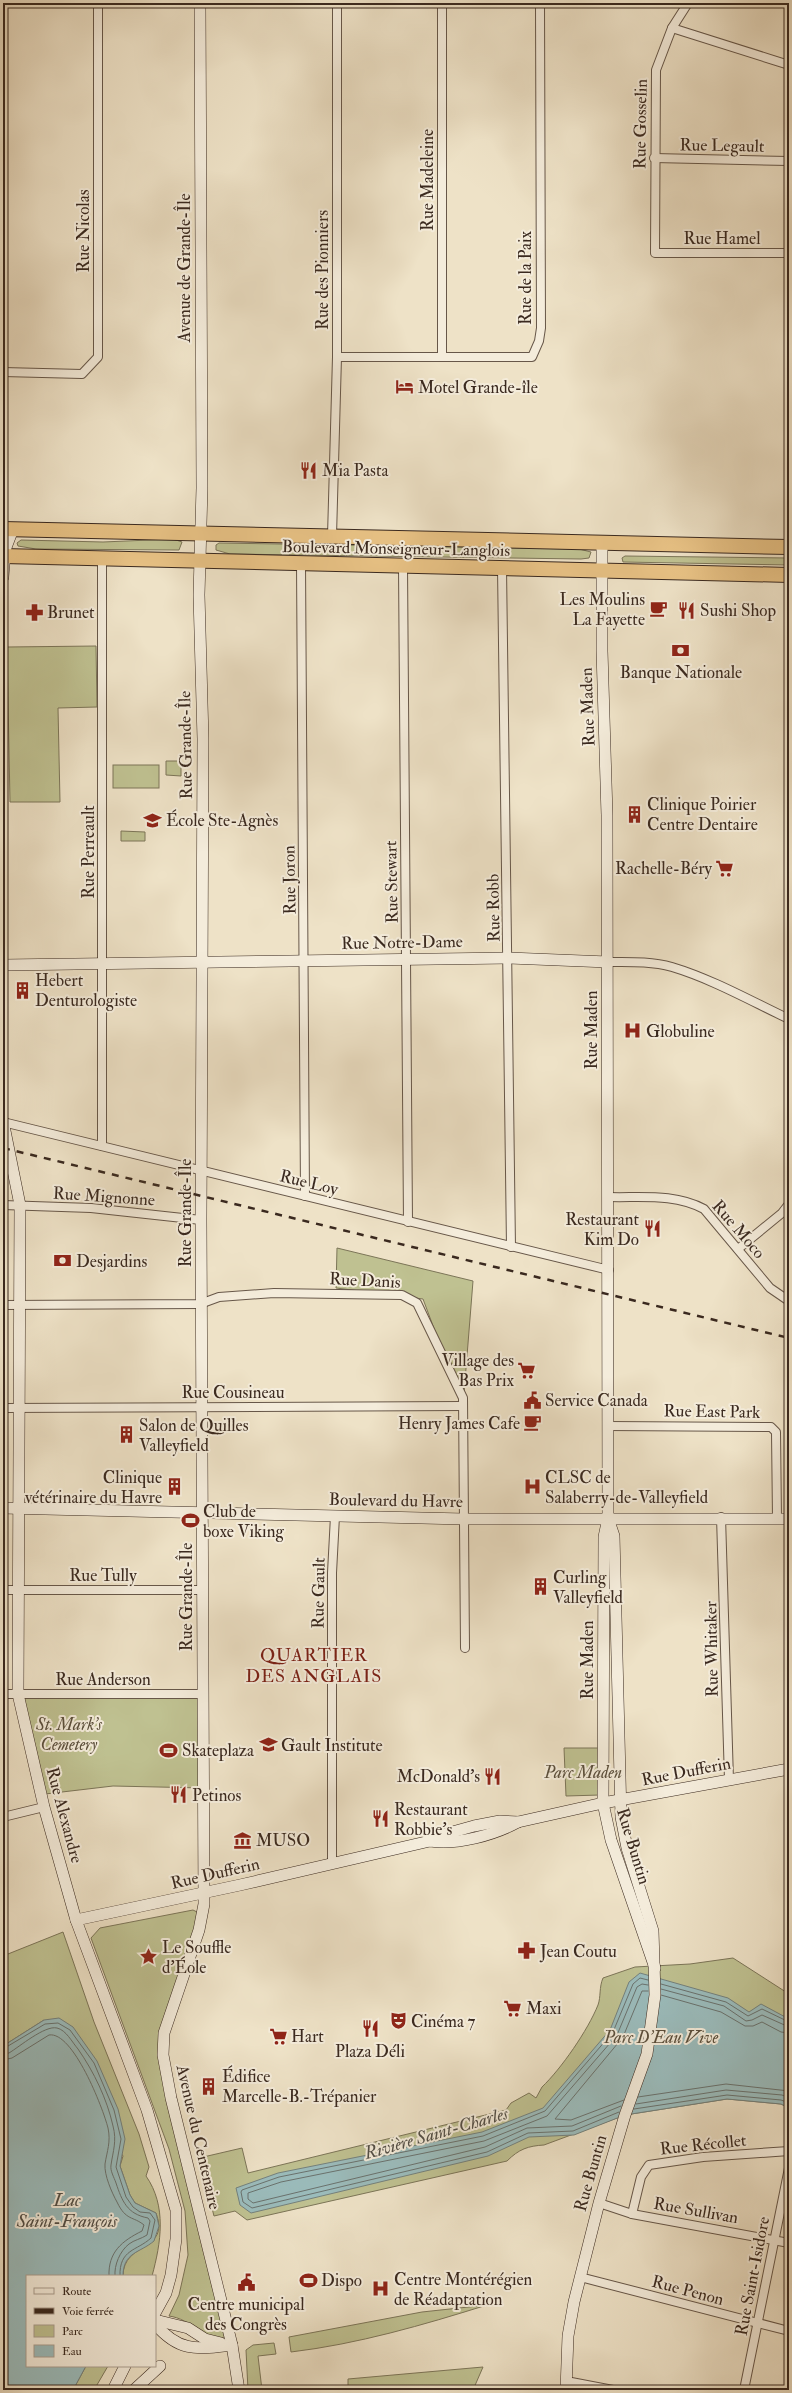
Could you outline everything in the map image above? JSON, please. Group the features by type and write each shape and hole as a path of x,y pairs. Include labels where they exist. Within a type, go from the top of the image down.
{"highway":[{"name":"Boulevard Monseigneur-Langlois","path":"8,529 789,547"},
{"name":"Boulevard Monseigneur-Langlois","path":"3,556 789,575"}],"street":[{"name":"Rue Nicolas","path":"3,372 82,374 98,357 98,3"},
{"name":"Avenue de Grande-Île","path":"200,3 201,533"},
{"name":"Rue des Pionniers","path":"332,536 337,357 337,3"},
{"name":"Rue Madeleine","path":"442,3 442,357"},
{"name":"Rue de la Paix","path":"337,357 532,357 539,341 540,3"},
{"name":"Rue Gosselin","path":"655,254 654,158 656,70 672,28 688,3"},
{"path":"672,28 789,65"},
{"name":"Rue Legault","path":"654,158 789,161"},
{"name":"Rue Hamel","path":"655,254 789,253"},
{"path":"3,577 3,556 8,529"},
{"name":"Rue Grande-Île","path":"201,533 199,595 203,739 203,1893"},
{"name":"Rue Maden","path":"602,543 607,815 609,1270 607,1426 608,1518 604,1537 603,1803"},
{"name":"Rue Perreault","path":"102,559 102,1146"},
{"name":"Rue Joron","path":"301,564 305,960 305,1196"},
{"name":"Rue Stewart","path":"403,566 408,1222"},
{"name":"Rue Robb","path":"502,568 509,958 511,1247"},
{"name":"Rue Notre-Dame","path":"3,965 509,958 647,963 670,966 694,975 789,1019"},
{"name":"Rue Loy","path":"3,1122 202,1172 609,1270"},
{"name":"Rue Alexandre","path":"3,1122 20,1205 18,1694 44,1807 76,1920"},
{"name":"Rue Moco","path":"608,1197 670,1198 690,1201 704,1209 770,1288 789,1301"},
{"path":"738,1249 782,1212 789,1204"},
{"name":"Rue Mignonne","path":"3,1205 91,1208 202,1220"},
{"name":"Rue Danis","path":"3,1305 203,1303 219,1297 274,1293 387,1294 410,1298 417,1303 424,1314 460,1389 463,1406 465,1648"},
{"name":"Rue Cousineau","path":"3,1408 463,1406"},
{"name":"Rue East Park","path":"607,1426 771,1427 776,1432 777,1519"},
{"name":"Boulevard du Havre","path":"3,1508 464,1519 722,1517 789,1519"},
{"name":"Rue Gault","path":"332,1863 334,1516"},
{"name":"Rue Whitaker","path":"722,1517 729,1780"},
{"name":"Rue Maden","path":"608,1518 614,1529 620,1800"},
{"name":"Rue Tully","path":"3,1590 204,1590"},
{"name":"Rue Anderson","path":"3,1694 204,1694"},
{"name":"Rue Dufferin","path":"76,1920 203,1893 430,1841 444,1842 477,1836 504,1829 518,1822 603,1803 789,1769"},
{"name":"Rue Buntin","path":"566,2386 568,2336 580,2277 599,2203 614,2153 647,2054 653,2023 655,1972 653,1931 623,1833 620,1800"},
{"name":"Rue Buntin","path":"603,1803 611,1840 655,1972"},
{"path":"3,1817 44,1807"},
{"name":"Avenue du Centenaire","path":"203,1893 204,1904 199,1930 173,2002 164,2033 163,2055 171,2098 232,2345 239,2390"},
{"path":"76,1920 147,2110 176,2210 172,2269 166,2293 156,2311"},
{"name":"Rue Récollet","path":"632,2214 641,2177 649,2165 703,2157 789,2151"},
{"name":"Rue Saint-Isidore","path":"744,2390 789,2168"},
{"name":"Rue Sullivan","path":"599,2203 632,2214 789,2243"},
{"name":"Rue Penon","path":"580,2277 789,2332"},
{"path":"156,2320 188,2328 215,2342 232,2345"},
{"path":"156,2325 172,2341 185,2347 208,2348 232,2345"},
{"path":"134,2390 160,2366"},
{"path":"113,2390 124,2367"},
{"path":"566,2386 613,2390"}],"green space":[{"path":"173,539 182,542 179,550 36,549 18,546 17,543 21,540 103,542"},
{"path":"219,543 579,549 591,552 589,558 581,559 230,554 216,550 216,545"},
{"path":"625,556 789,558 789,565 623,562 622,558"},
{"path":"96,646 97,707 58,708 60,802 10,802 7,647"},
{"path":"166,761 181,761 181,776 166,775"},
{"path":"113,765 159,765 159,788 113,788"},
{"path":"121,831 145,832 145,841 121,841"},
{"path":"337,1248 473,1281 463,1406 423,1299 336,1288"},
{"name":"St. Mark's Cemetery","path":"203,1694 203,1788 113,1786 45,1794 23,1695"},
{"name":"Parc Maden","path":"564,1748 600,1748 600,1795 566,1796"},
{"path":"193,1910 197,1912 197,1923 160,2045 225,2338 210,2335 184,2321 169,2316 179,2295 188,2255 185,2211 169,2149 91,1938 100,1928"},
{"path":"63,1932 94,2022 139,2134 149,2167 146,2176 153,2188 160,2212 160,2238 152,2275 123,2275 125,2265 130,2257 152,2241 157,2234 159,2225 156,2213 135,2203 130,2195 120,2166 123,2156 44,2020 3,2046 3,1956"},
{"name":"Parc D'Eau Vive","path":"733,1958 789,1994 789,2108 781,2104 727,2099 625,2115 544,2145 524,2149 507,2161 247,2220 235,2211 214,2216 199,2158 242,2148 248,2173 506,2110 511,2103 529,2093 536,2098 542,2087 565,2060 594,2015 599,2002 603,1978 635,1967 690,1964"},
{"path":"487,2305 415,2327 366,2339 316,2349 291,2352 289,2337 422,2312"},
{"path":"274,2343 276,2354 258,2356 262,2390 248,2390 246,2350 253,2345"},
{"path":"85,2367 107,2367 94,2390 73,2390"},
{"path":"483,2367 473,2390 348,2390 348,2379"}],"water":[{"name":"Parc D'Eau Vive","path":"640,1973 728,1998 749,2012 761,2004 789,2019 789,2108 781,2104 727,2099 625,2115 574,2135 529,2137 488,2156 251,2213 240,2205 236,2188 278,2173 482,2132 543,2108 610,2030 629,1982"},
{"name":"Lac Saint-François","path":"59,2018 73,2027 97,2061 118,2109 125,2139 120,2166 130,2195 135,2203 156,2213 159,2226 154,2241 133,2254 126,2262 123,2275 26,2275 26,2367 85,2367 73,2390 3,2390 3,2046 44,2020"}],"railway":[{"path":"3,1148 789,1338"}],"place":[{"name":"Motel Grande-île","path":"405,387"},
{"name":"Mia Pasta","path":"309,470"},
{"name":"Les Moulins La Fayette","path":"658,609"},
{"name":"Sushi Shop","path":"687,610"},
{"name":"Brunet","path":"34,612"},
{"name":"Banque Nationale","path":"681,650"},
{"name":"Clinique Poirier Centre Dentaire","path":"634,814"},
{"name":"École Ste-Agnès","path":"153,820"},
{"name":"Rachelle-Béry","path":"725,868"},
{"name":"Hebert Denturologiste","path":"22,990"},
{"name":"Globuline","path":"633,1031"},
{"name":"Restaurant Kim Do","path":"652,1229"},
{"name":"Desjardins","path":"63,1261"},
{"name":"Village des Bas Prix","path":"527,1370"},
{"name":"Service Canada","path":"532,1400"},
{"name":"Henry James Cafe","path":"533,1423"},
{"name":"Salon de Quilles Valleyfield","path":"126,1435"},
{"name":"Clinique vétérinaire du Havre","path":"175,1487"},
{"name":"CLSC de Salaberry-de-Valleyfield","path":"532,1487"},
{"name":"Club de boxe Viking","path":"190,1521"},
{"name":"Curling Valleyfield","path":"540,1587"},
{"name":"Gault Institute","path":"268,1745"},
{"name":"Skateplaza","path":"169,1750"},
{"name":"McDonald's","path":"493,1776"},
{"name":"Petinos","path":"179,1795"},
{"name":"Restaurant Robbie's","path":"381,1819"},
{"name":"MUSO","path":"243,1840"},
{"name":"Jean Coutu","path":"527,1951"},
{"name":"Le Souffle d'Éole","path":"149,1957"},
{"name":"Maxi","path":"513,2008"},
{"name":"Cinéma 7","path":"398,2021"},
{"name":"Plaza Déli","path":"370,2029"},
{"name":"Hart","path":"278,2036"},
{"name":"Édifice Marcelle-B.-Trépanier","path":"209,2086"},
{"name":"Dispo","path":"308,2280"},
{"name":"Centre municipal des Congrès","path":"246,2282"},
{"name":"Centre Montérégien de Réadaptation","path":"381,2289"}],"district":[{"name":"QUARTIER DES ANGLAIS","path":"314,1665"}],"water label":[{"name":"Rivière Saint-Charles","path":"436,2133"}]}
